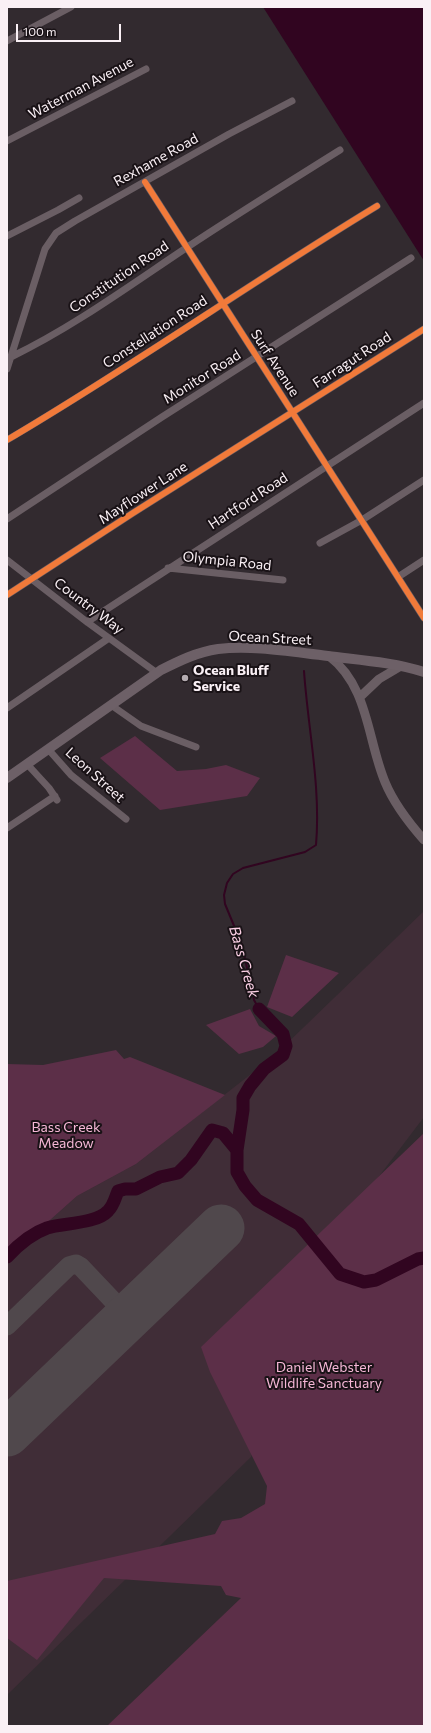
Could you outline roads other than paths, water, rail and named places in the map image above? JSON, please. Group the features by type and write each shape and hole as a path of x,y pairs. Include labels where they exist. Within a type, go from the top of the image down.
{"main road":[{"name":"Ocean Street","path":"7,778 157,673 186,658 219,649 262,649 329,656 401,666 424,672"}],"street":[{"path":"7,41 71,7"},
{"name":"Waterman Avenue","path":"7,141 146,68"},
{"name":"Rexhame Road","path":"7,369 44,253 56,233 229,134 292,101"},
{"name":"Constitution Road","path":"11,357 41,342 84,317 187,247 340,150"},
{"name":"Surf Avenue","path":"145,182 424,618"},
{"path":"7,236 78,198"},
{"name":"Constellation Road","path":"7,440 320,240 377,206"},
{"name":"Monitor Road","path":"7,519 411,258"},
{"name":"Farragut Road","path":"293,412 424,329"},
{"name":"Hartford Road","path":"87,622 326,465 424,403"},
{"name":"Mayflower Lane","path":"7,595 293,412"},
{"path":"320,543 362,520 424,480"},
{"name":"Country Way","path":"7,560 87,622 157,673"},
{"path":"398,578 424,560"},
{"name":"Olympia Road","path":"168,568 283,580"},
{"path":"7,708 109,638"},
{"path":"329,656 342,668 355,686 360,697 373,746 385,781 400,809 424,840"},
{"path":"360,697 379,679 401,666"},
{"path":"111,705 141,726 196,747"},
{"name":"Leon Street","path":"48,749 71,775 126,819"},
{"path":"7,828 56,798 27,764"}],"waterway":[{"name":"Bass Creek","path":"259,1009 254,1000 242,945 225,904 224,895 227,883 233,874 243,868 305,852 316,845 317,802 304,671"},
{"name":"Bass Creek","path":"259,1009 283,1034 286,1046 283,1055 264,1069 250,1086 243,1098 243,1110 237,1150 237,1172 245,1186 257,1200 299,1224 340,1274 364,1282 376,1280 418,1259 424,1258"},
{"path":"7,1257 25,1240 41,1230 54,1226 88,1221 103,1215 112,1206 118,1191 125,1189 136,1189 160,1177 178,1173 191,1160 212,1130 223,1133 237,1150"}],"place":[{"name":"Ocean Bluff Service","path":"185,678"}],"park label":[{"name":"Bass Creek Meadow","path":"66,1136"},
{"name":"Daniel Webster Wildlife Sanctuary","path":"324,1376"}]}
